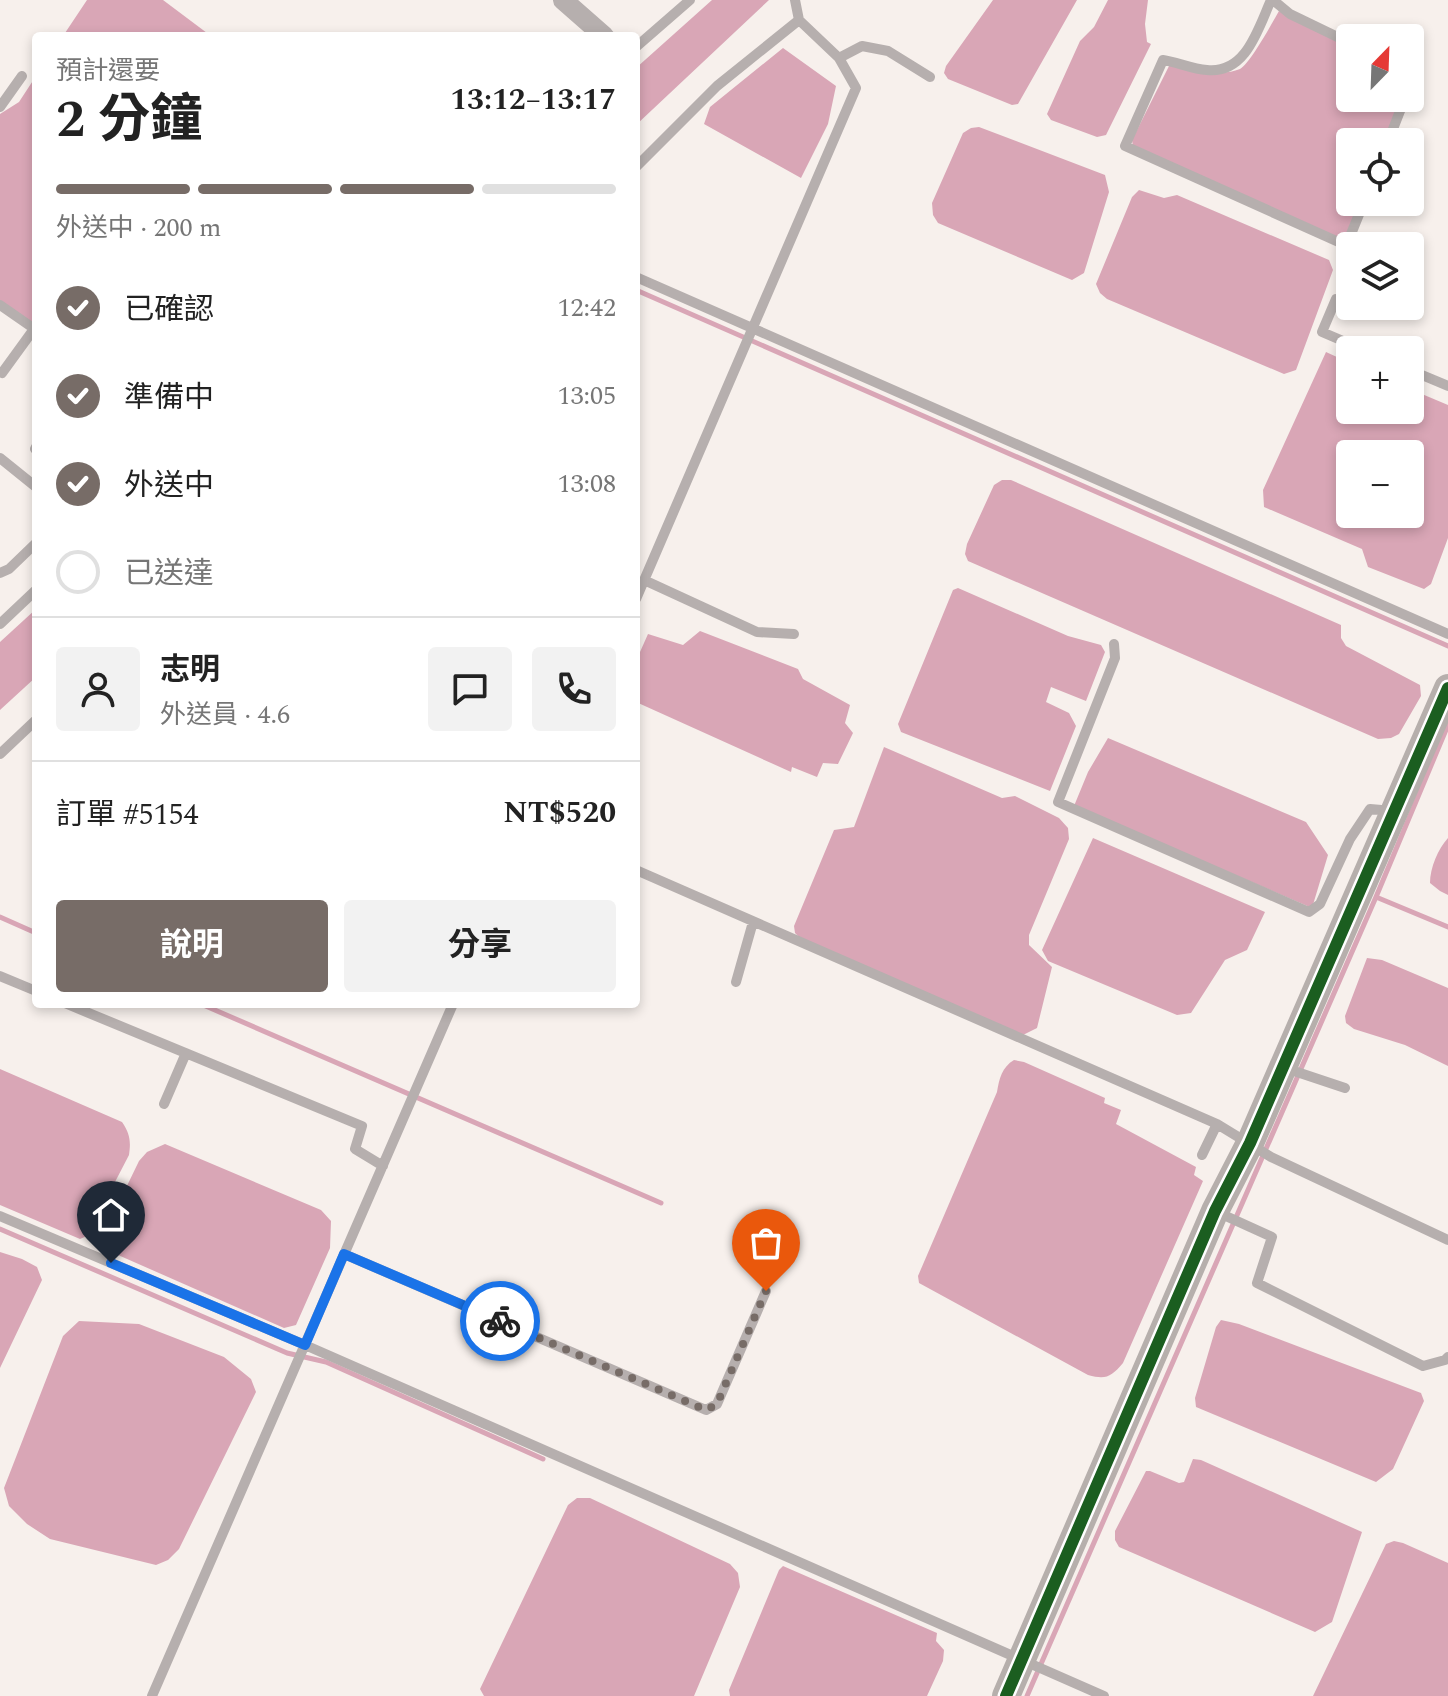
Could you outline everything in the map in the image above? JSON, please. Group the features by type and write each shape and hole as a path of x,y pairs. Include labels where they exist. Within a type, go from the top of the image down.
{"street":[{"path":"563,0 599,32"},
{"path":"1006,1696 1215,1211 1250,1143 1448,688"}],"lane":[{"path":"640,44 690,0"},
{"path":"640,590 856,88 839,58 799,20 795,0"},
{"path":"1336,36 1290,14 1272,0 1244,57 1226,69 1207,70 1163,60 1125,146 1343,244 1349,239 1358,216"},
{"path":"640,163 717,86 799,20"},
{"path":"839,58 862,46 888,51 930,77"},
{"path":"0,107 22,76"},
{"path":"640,279 1448,634"},
{"path":"1336,299 1322,332 1336,338"},
{"path":"0,305 32,328"},
{"path":"0,372 32,334"},
{"path":"1424,376 1448,386"},
{"path":"0,458 32,484"},
{"path":"0,573 9,569 32,547"},
{"path":"644,580 757,632 794,634"},
{"path":"0,624 32,594"},
{"path":"1114,644 1115,658 1058,802 1309,912 1320,904 1350,839 1370,809 1395,812"},
{"path":"0,754 32,724"},
{"path":"640,872 1217,1124 1271,1157 1448,1240"},
{"path":"736,982 753,922"},
{"path":"0,976 32,989"},
{"path":"77,1008 362,1126 355,1149 383,1166"},
{"path":"152,1696 451,1008"},
{"path":"164,1104 186,1053"},
{"path":"1283,1067 1345,1088"},
{"path":"1202,1155 1217,1124"},
{"path":"1215,1211 1272,1237 1257,1283 1423,1366 1448,1357"},
{"path":"0,1216 305,1345 1104,1696"},
{"path":"344,1254 706,1410 717,1404 766,1291"}],"shaded area":[{"path":"87,0 163,0 206,32 66,32"},
{"path":"712,0 769,0 640,121 640,64"},
{"path":"993,0 1077,0 1018,104 1012,105 948,79 944,73"},
{"path":"1108,0 1148,0 1145,24 1147,42 1151,44 1106,135 1097,137 1051,120 1047,114 1080,41 1094,27"},
{"path":"1279,11 1336,37 1336,112 1405,112 1398,128 1336,128 1336,216 1360,216 1351,232 1336,232 1336,240 1133,147 1132,140 1171,62 1214,72 1232,71 1244,66"},
{"path":"783,48 836,86 828,124 801,178 704,124 710,107"},
{"path":"32,82 32,328 0,310 0,114 19,102"},
{"path":"979,127 1105,175 1109,192 1084,273 1072,280 938,223 933,215 932,203 963,133"},
{"path":"1139,190 1164,198 1177,195 1329,260 1333,270 1296,370 1284,374 1107,299 1100,293 1096,284 1132,197"},
{"path":"1326,352 1336,357 1336,424 1424,424 1424,395 1448,405 1448,538 1431,584 1424,589 1368,567 1362,549 1264,507 1263,490"},
{"path":"1002,480 1011,480 1341,625 1341,638 1346,646 1420,685 1421,696 1399,734 1378,739 968,561 965,554 967,544 994,485"},
{"path":"958,588 1068,636 1101,645 1105,652 1086,701 1051,687 1046,702 1069,713 1076,726 1050,791 901,732 898,724 953,590"},
{"path":"32,613 32,681 0,710 0,642"},
{"path":"700,631 798,669 803,679 850,705 845,723 853,733 838,764 823,763 817,777 792,767 791,772 640,704 640,652 648,634 683,645"},
{"path":"1108,738 1306,822 1328,855 1312,908 1074,806 1088,772"},
{"path":"884,747 1002,798 1015,796 1059,818 1068,828 1069,839 1029,935 1029,945 1052,967 1037,1028 1023,1035 795,933 794,926 834,830 854,827"},
{"path":"1093,838 1265,912 1247,950 1225,960 1191,1013 1177,1015 1048,961 1042,950"},
{"path":"1448,838 1448,895 1430,883 1435,859"},
{"path":"1367,958 1382,960 1448,988 1448,1066 1405,1045 1354,1029 1346,1023 1345,1016"},
{"path":"1014,1060 1105,1098 1104,1103 1121,1110 1116,1124 1196,1167 1194,1175 1203,1181 1123,1363 1108,1376 1088,1375 919,1283 918,1276 1002,1074"},
{"path":"0,1069 122,1122 127,1130 129,1155 87,1236 80,1239 0,1205"},
{"path":"165,1144 321,1210 331,1221 330,1248 296,1325 284,1328 112,1250 117,1234 108,1225 139,1161 147,1152"},
{"path":"0,1252 37,1267 42,1280 0,1368"},
{"path":"1221,1320 1239,1324 1421,1393 1424,1401 1393,1469 1376,1482 1196,1407 1195,1398 1216,1327"},
{"path":"79,1321 139,1324 224,1357 251,1379 256,1392 179,1549 168,1560 156,1565 50,1539 27,1524 9,1506 4,1488 63,1336"},
{"path":"1193,1459 1362,1532 1332,1622 1315,1632 1119,1547 1115,1531 1146,1471 1184,1482"},
{"path":"577,1498 590,1498 730,1564 738,1573 740,1587 694,1696 484,1696 480,1689 568,1505"},
{"path":"1394,1541 1448,1563 1448,1696 1313,1696 1386,1544"},
{"path":"783,1566 937,1633 936,1641 944,1650 943,1661 927,1696 730,1696 729,1690"}],"waterway":[{"path":"640,292 1448,646"},
{"path":"1448,725 1376,897 1448,927"},
{"path":"1027,1696 1376,897"},
{"path":"0,917 32,931"},
{"path":"210,1008 661,1203"},
{"path":"0,1229 287,1353 326,1362 543,1459"}],"cycle path":[{"path":"1006,1696 1215,1211 1250,1143 1448,688"}],"way so far":[{"path":"500,1321 706,1410 717,1404 766,1291"}],"route":[{"path":"111,1263 305,1345 344,1254 500,1321"}]}
